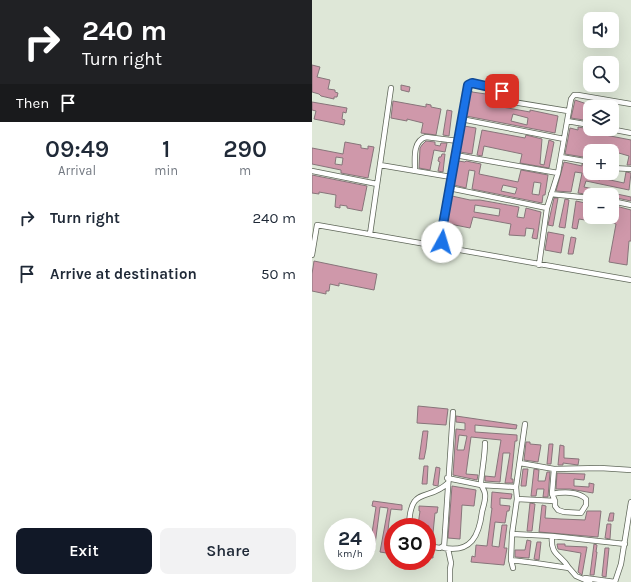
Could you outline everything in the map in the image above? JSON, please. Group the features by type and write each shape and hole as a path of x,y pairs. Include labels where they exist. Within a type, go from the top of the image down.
{"street":[{"path":"444,247 441,236 468,85 472,83 499,89 502,91 505,100 507,101 568,111"},
{"path":"370,234 391,88"},
{"path":"539,265 547,208 558,173 571,99 574,95 631,104"},
{"path":"461,119 564,139"},
{"path":"567,121 583,124"},
{"path":"619,131 631,133"},
{"path":"415,171 417,143 421,138 426,137 458,141"},
{"path":"455,155 558,173"},
{"path":"561,157 583,161"},
{"path":"380,165 451,177"},
{"path":"619,168 631,169"},
{"path":"312,171 377,184"},
{"path":"449,188 547,208"},
{"path":"551,194 583,197"},
{"path":"619,203 631,205"},
{"path":"312,255 317,225 631,280"},
{"path":"450,582 451,563 446,548 447,481 453,412"},
{"path":"513,568 511,560 512,534 517,499 516,488 525,424"},
{"path":"436,547 455,550 462,548 475,537 480,526 485,493 481,485 485,442"},
{"path":"520,463 554,469 600,468 631,470"},
{"path":"552,494 561,492 583,496 586,499 586,505 582,513 564,512 556,509 552,494 554,469"},
{"path":"447,481 516,488"},
{"path":"410,518 414,501 440,488 447,481"},
{"path":"517,499 555,501"},
{"path":"581,578 594,578 615,582 621,564 625,544 631,502"},
{"path":"512,534 552,536 625,544"},
{"path":"552,536 552,548 558,556 566,562 576,576 590,582"},
{"path":"511,560 569,568"}],"building":[{"path":"312,65 320,67 317,77 330,80 328,89 335,90 335,92 338,93 337,97 334,97 334,99 312,92"},
{"path":"401,85 410,87 409,92 401,90"},
{"path":"471,90 472,92 493,95 491,105 530,112 530,110 558,116 555,133 466,116","holes":["513,114 528,118 527,125 511,121"]},
{"path":"575,100 583,103 583,120 571,118"},
{"path":"393,101 426,107 426,104 431,105 431,107 441,109 436,135 421,133 423,123 407,119 407,121 391,118"},
{"path":"312,102 347,108 346,113 343,112 342,119 345,120 344,125 314,119 316,111 312,110"},
{"path":"447,110 452,111 449,136 443,135"},
{"path":"464,126 476,128 472,154 460,152"},
{"path":"578,127 583,128 583,136 610,136 631,140 631,165 627,165 629,156 619,153 619,144 583,144 583,157 565,154 570,128 578,130"},
{"path":"482,130 525,138 526,135 542,139 540,164 544,165 549,140 554,142 549,168 520,163 522,154 484,146 482,156 477,155"},
{"path":"426,141 435,142 435,145 440,146 441,143 447,143 445,152 434,150 430,170 419,168 420,148"},
{"path":"345,142 361,145 361,148 368,149 368,146 374,147 368,178 341,173 341,170 312,164 312,148 343,154","holes":["336,157 343,158 342,165 335,164"]},
{"path":"442,154 445,154 443,172 438,171 440,162 438,161"},
{"path":"458,161 481,164 479,174 518,182 521,170 548,175 545,195 543,195 542,203 472,189 475,171 469,170 466,188 454,185","holes":["534,182 541,183 539,195 532,194","503,185 517,188 515,194 501,191"]},
{"path":"564,162 582,166 583,164 583,180 610,180 624,183 626,172 631,173 629,190 586,181 584,187 589,188 583,188 583,194 578,193 582,173 575,172 571,192 556,191"},
{"path":"312,175 367,186 362,211 347,208 347,206 340,205 340,208 335,207 336,195 319,192 319,194 312,193"},
{"path":"619,194 631,197 631,201 619,198"},
{"path":"452,196 519,207 517,217 524,218 526,208 541,212 537,239 532,238 534,229 526,228 525,236 509,235 511,224 473,217 470,228 447,224","holes":["475,205 500,209 499,216 474,212"]},
{"path":"554,198 558,198 553,226 548,225"},
{"path":"565,199 569,200 565,228 559,227"},
{"path":"576,201 583,202 583,220 579,219 577,229 572,228"},
{"path":"619,207 631,210 631,241 629,241 627,265 609,262 616,224 619,224"},
{"path":"548,232 564,235 561,253 545,250"},
{"path":"571,237 576,238 573,254 568,254"},
{"path":"314,261 377,274 374,290 339,283 339,286 330,284 329,291 326,291 326,294 312,291"},
{"path":"418,406 448,409 446,425 417,423"},
{"path":"456,416 517,425 516,429 475,425 475,432 517,435 511,479 513,479 513,483 505,483 510,453 503,453 500,482 485,481 485,476 495,477 501,440 471,437 466,474 478,475 477,480 453,475 456,429 465,430 465,423 456,422","holes":["459,435 467,436 464,450 457,450"]},
{"path":"423,431 428,431 426,449 424,459 419,459"},
{"path":"526,442 541,445 538,462 524,460"},
{"path":"549,444 553,444 551,464 547,464"},
{"path":"560,445 564,446 564,458 579,459 578,465 563,463 563,465 558,465"},
{"path":"424,466 428,466 427,484 422,484"},
{"path":"436,467 440,468 438,486 433,485"},
{"path":"523,469 528,469 526,486 521,486"},
{"path":"534,469 539,470 538,481 545,481 547,472 550,472 548,497 543,497 544,489 537,489 536,496 531,496"},
{"path":"557,473 585,474 584,480 574,479 574,486 589,487 589,483 594,484 593,493 570,489 556,489"},
{"path":"452,486 476,490 474,506 462,505 460,539 448,538"},
{"path":"492,492 512,494 511,499 500,498 500,505 510,506 509,511 507,511 505,523 495,522 492,546 499,547 502,525 507,525 504,548 507,548 504,565 471,562 472,556 475,557 476,545 487,546 492,508"},
{"path":"373,501 402,505 402,510 391,509 390,518 386,518 388,508 380,507 376,537 376,518 374,518 376,507 372,506"},
{"path":"530,503 535,504 532,531 527,531"},
{"path":"542,505 546,506 545,518 585,520 587,511 601,511 598,537 539,532"},
{"path":"419,506 438,507 434,518 419,518"},
{"path":"610,513 614,513 613,521 608,521"},
{"path":"607,524 611,524 610,539 605,538"},
{"path":"384,530 384,553 380,552"},
{"path":"527,540 531,541 529,558 515,557 515,550 525,550"},
{"path":"537,542 541,542 539,560 534,559"},
{"path":"557,544 587,547 582,575 578,572 581,553 558,549"},
{"path":"594,544 597,545 597,552 594,575 590,575"},
{"path":"605,548 609,548 606,577 602,576"}],"route":[{"path":"442,242 441,236 468,85 472,83 502,91"}]}
